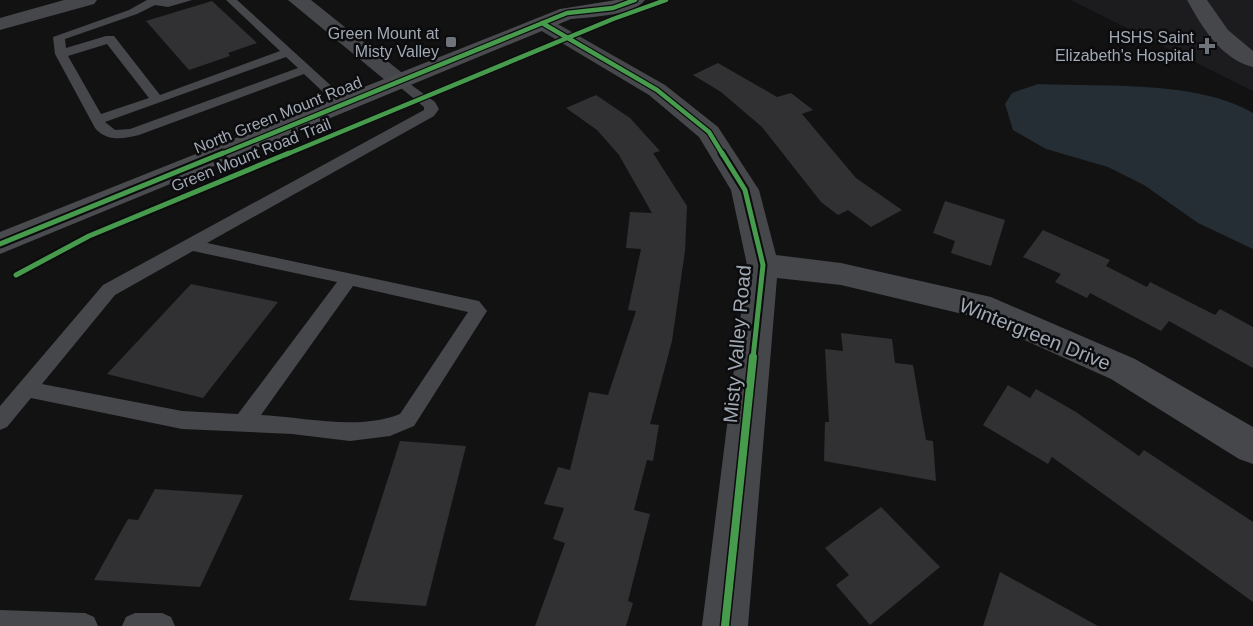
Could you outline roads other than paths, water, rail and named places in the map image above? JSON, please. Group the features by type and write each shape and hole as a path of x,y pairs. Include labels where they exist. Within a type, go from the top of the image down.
{"street":[{"path":"0,24 87,0"},
{"path":"298,0 399,80"},
{"name":"North Green Mount Road","path":"0,244 564,12 613,8 635,0"},
{"path":"1197,0 1220,36 1232,48 1253,60"},
{"name":"Misty Valley Road","path":"564,12 709,132 745,190 763,265 725,626"},
{"name":"Wintergreen Drive","path":"763,265 841,274 979,306 1123,369 1253,447"}],"lane":[{"path":"187,0 168,4 153,1 59,37 61,54 100,124 109,134 117,136 134,132 306,69"},
{"path":"231,0 343,103"},
{"path":"99,23 157,100"},
{"path":"61,54 110,39"},
{"path":"100,124 157,100 289,52"},
{"path":"0,421 109,290 429,113 432,109 430,105 399,80"},
{"path":"27,389 182,420 292,425 350,432 399,424 407,420 478,310 474,306 460,302 191,245"},
{"path":"243,423 349,278"},
{"path":"0,623 85,626"},
{"path":"135,626 162,626"}],"place":[{"name":"Green Mount at Misty Valley","path":"451,42"},
{"name":"HSHS Saint Elizabeth's Hospital","path":"1207,46"}]}
